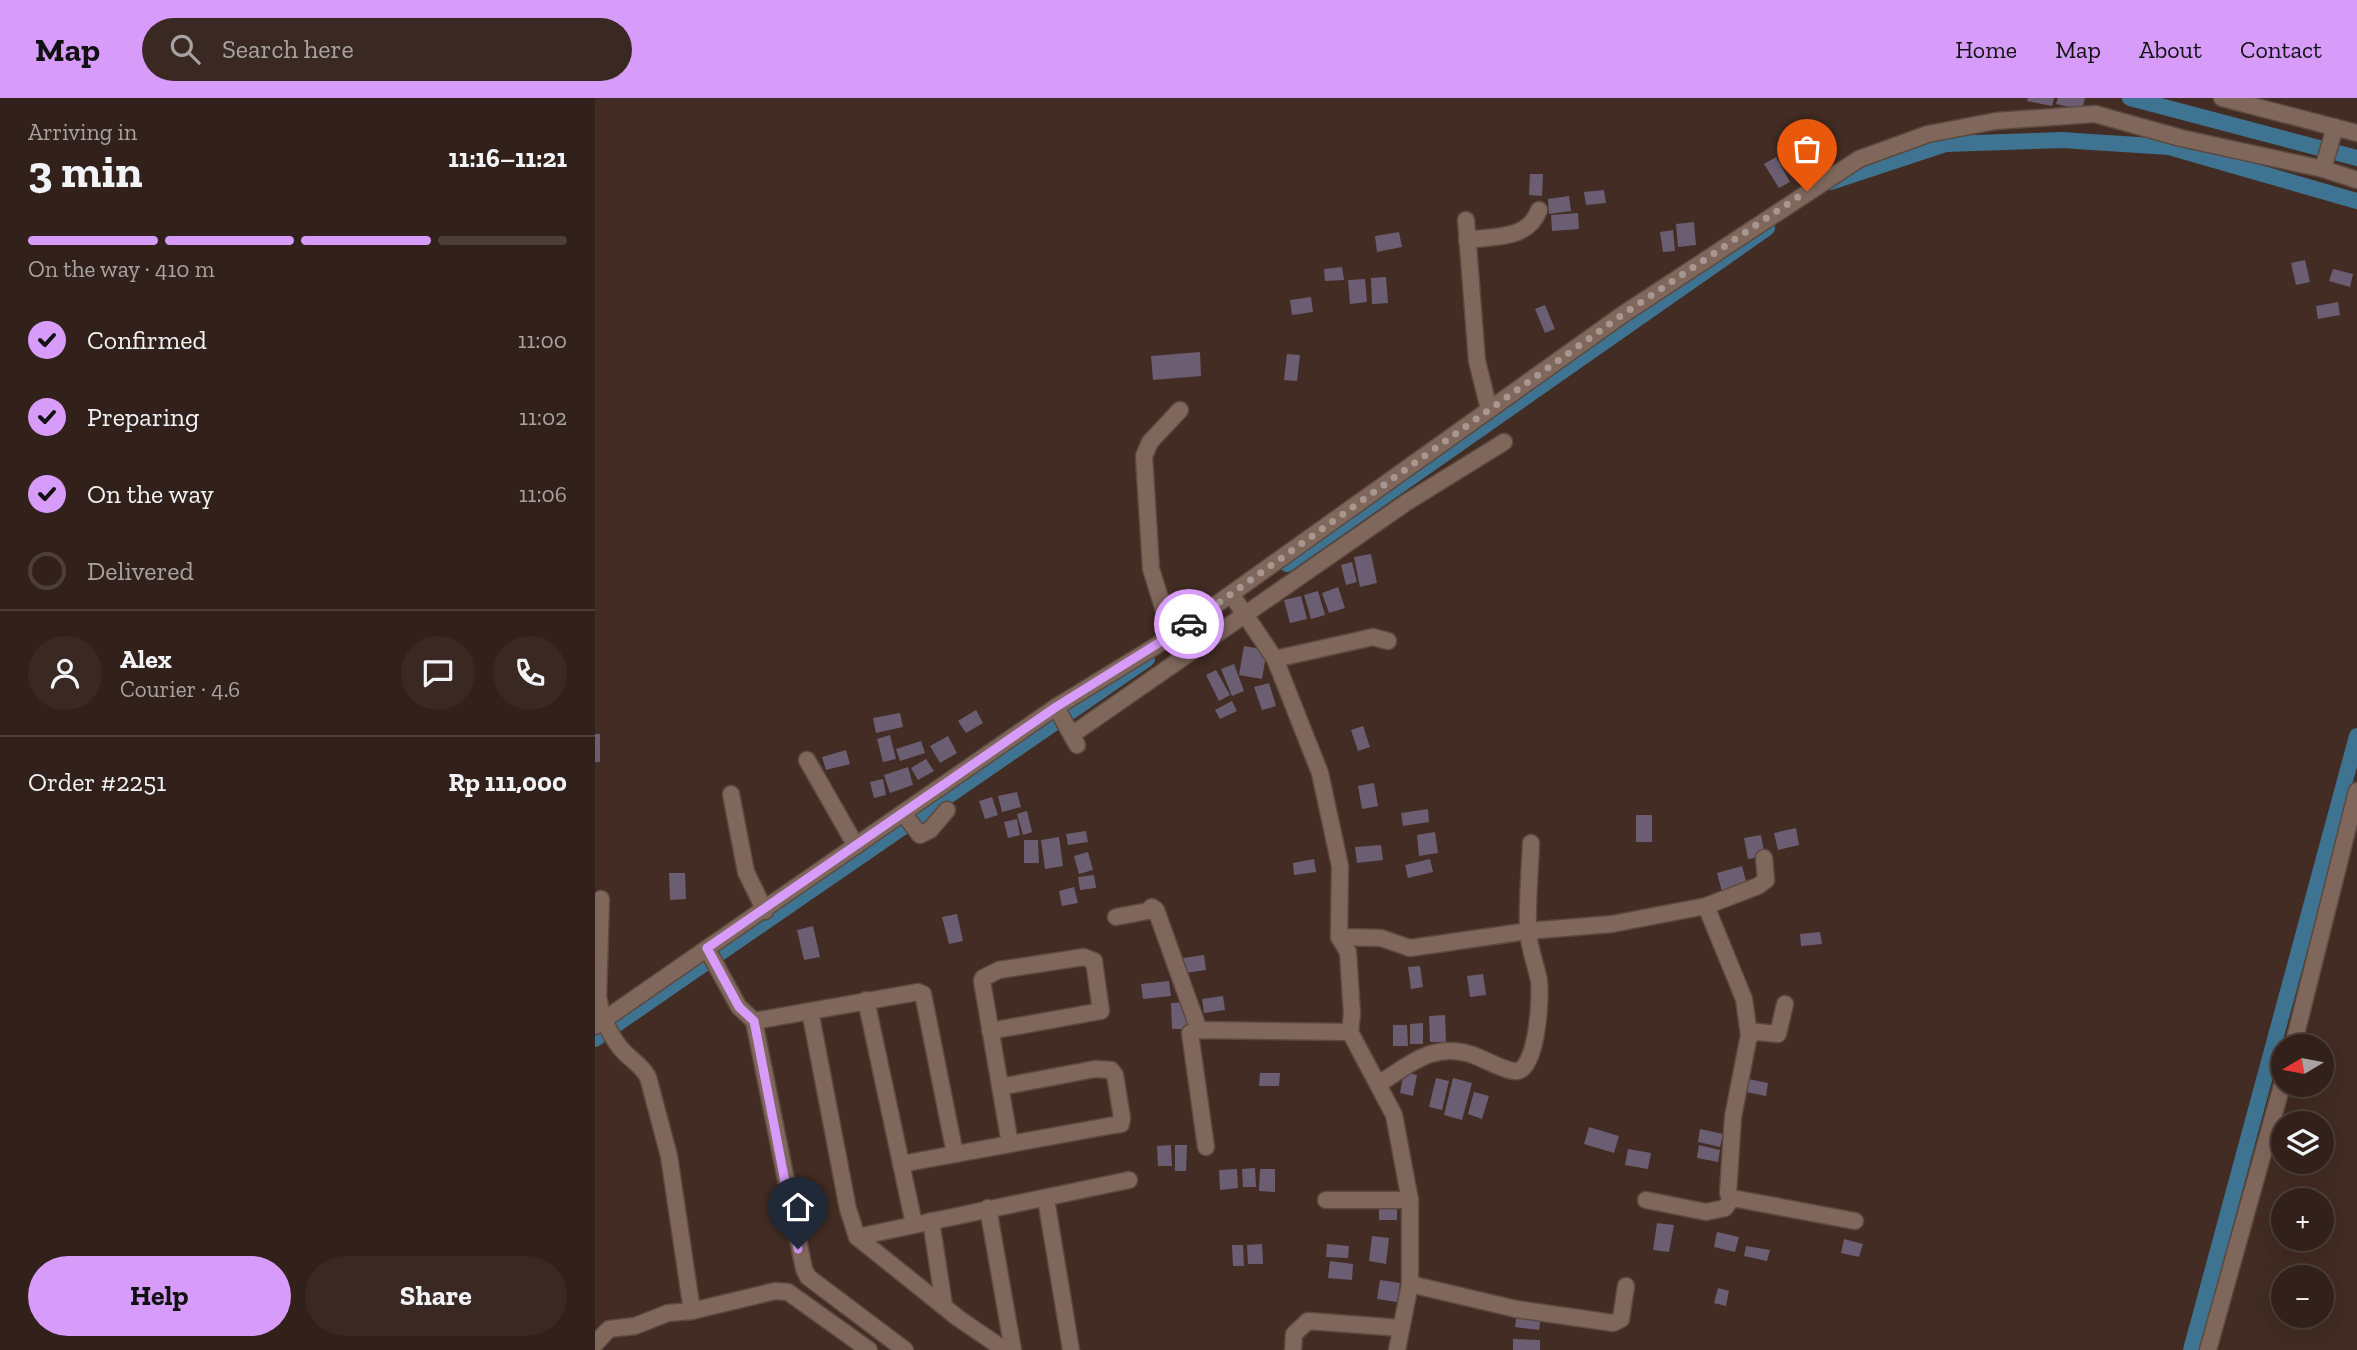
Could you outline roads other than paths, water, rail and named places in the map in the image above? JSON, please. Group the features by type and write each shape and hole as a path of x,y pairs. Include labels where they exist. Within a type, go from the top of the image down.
{"street":[{"path":"2222,98 2334,131 2357,133"},
{"path":"1068,726 1149,653 1172,636 1622,315 1859,159 1940,132 2093,106 2181,138 2324,166 2357,180"},
{"path":"2324,166 2334,131"},
{"path":"1467,240 1516,234 1528,228 1539,210"},
{"path":"1466,220 1477,361 1489,409"},
{"path":"1172,636 1156,594 1151,569 1144,456 1150,442 1180,410"},
{"path":"602,1024 709,952 856,846 904,816 1068,726 1161,671 1407,502 1504,442"},
{"path":"1301,546 1314,565"},
{"path":"1232,595 1275,659 1320,773 1340,866 1339,937 1349,952 1350,1032 1380,1083 1394,1115 1410,1200 1410,1284 1397,1350"},
{"path":"1275,659 1373,637 1388,641"},
{"path":"1149,653 1161,671"},
{"path":"807,760 856,846"},
{"path":"2296,1034 2357,791"},
{"path":"731,794 746,872 765,911"},
{"path":"904,816 917,833 924,834 947,810"},
{"path":"1380,1083 1425,1055 1442,1049 1471,1055 1515,1072 1522,1070 1529,1063 1539,984 1528,931 1531,843"},
{"path":"1339,937 1381,938 1411,948 1528,931 1612,924 1706,906 1763,884 1766,880 1764,858"},
{"path":"601,899 598,997 602,1024 622,1051 643,1069 648,1077 666,1142 692,1311"},
{"path":"1706,906 1739,986 1749,1035 1733,1117 1728,1187 1732,1198"},
{"path":"1116,917 1148,911 1152,907 1156,910 1199,1030"},
{"path":"709,952 739,1007 754,1021 804,1269 808,1277 905,1350"},
{"path":"990,1031 1101,1011 1094,961 1084,957 988,974 982,981 990,1031 1010,1144"},
{"path":"754,1021 918,992 926,999 955,1154"},
{"path":"866,1000 914,1224"},
{"path":"1749,1035 1758,1032 1778,1034 1785,1004"},
{"path":"810,1011 848,1209 857,1237 1005,1350"},
{"path":"1206,1146 1190,1033 1199,1030 1350,1032"},
{"path":"901,1164 1121,1124 1122,1106 1115,1075 1111,1070 1095,1069 1000,1087"},
{"path":"2208,1350 2279,1097"},
{"path":"857,1237 1129,1180"},
{"path":"1646,1199 1706,1212 1724,1208 1732,1198"},
{"path":"1732,1198 1855,1221"},
{"path":"1046,1199 1071,1350"},
{"path":"1326,1200 1410,1200"},
{"path":"988,1208 1013,1350"},
{"path":"931,1222 944,1305"},
{"path":"1410,1284 1493,1305 1613,1323 1621,1319 1626,1286"},
{"path":"595,1344 609,1329 635,1326 668,1312 692,1311 757,1294 788,1292 869,1350"},
{"path":"1293,1350 1294,1334 1308,1321 1401,1328"}],"waterway":[{"path":"2130,98 2357,158"},
{"path":"1831,182 1946,144 2061,140 2169,147 2357,201"},
{"path":"1287,564 1767,228"},
{"path":"595,1039 1147,659"},
{"path":"2191,1350 2357,736"}]}
